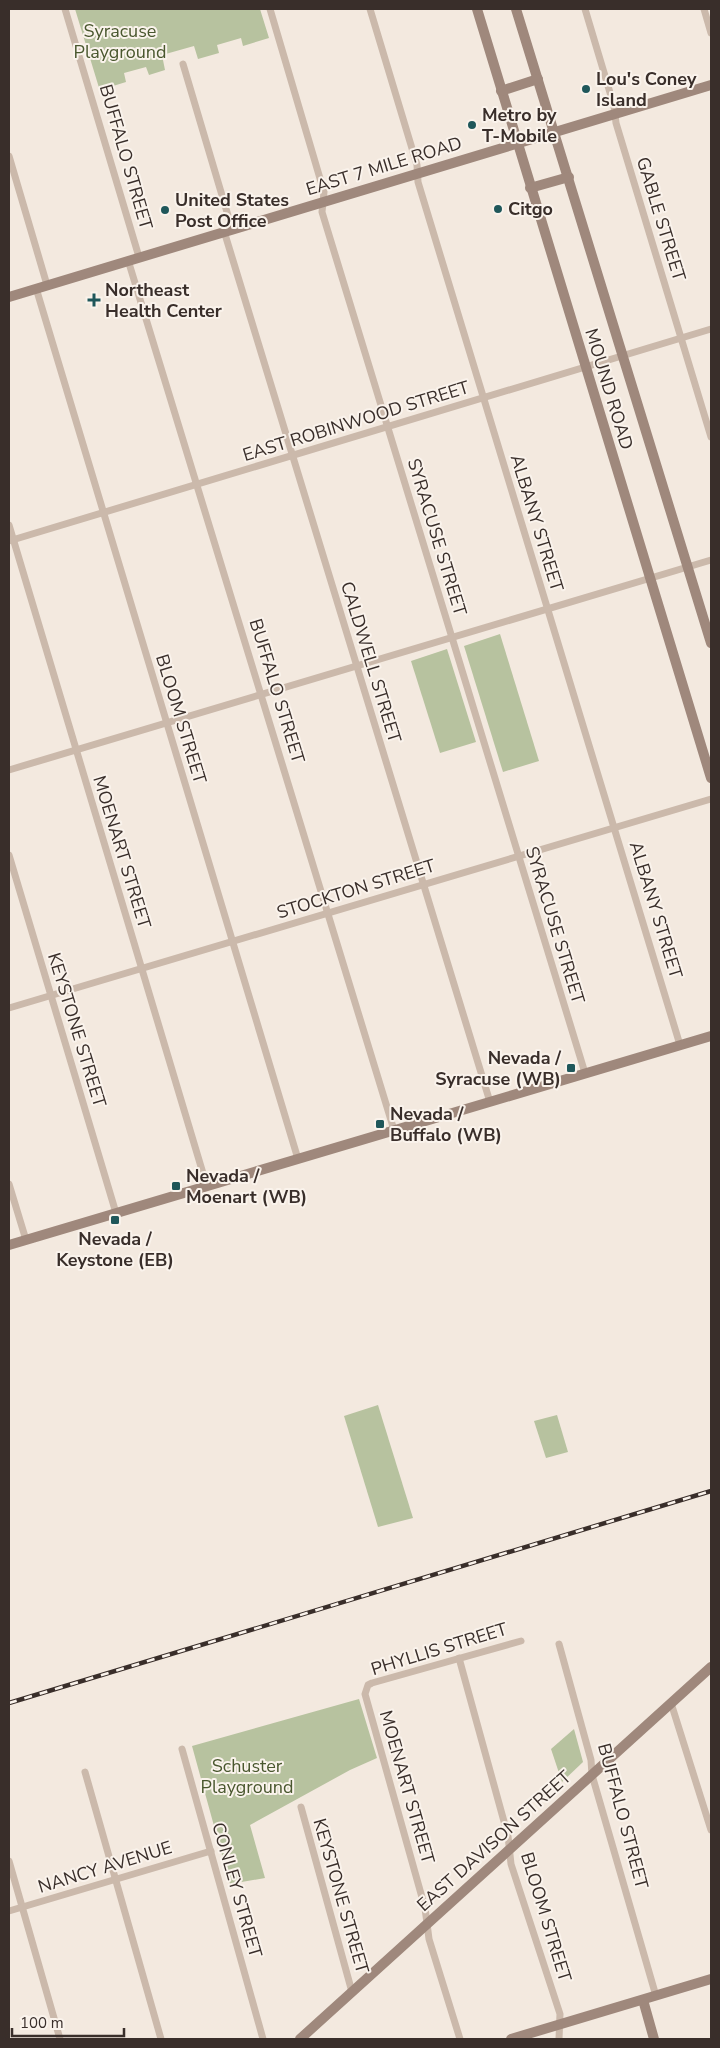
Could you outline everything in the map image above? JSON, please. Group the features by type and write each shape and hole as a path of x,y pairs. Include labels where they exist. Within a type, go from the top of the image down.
{"main road":[{"name":"MOUND ROAD","path":"477,9 711,778"},
{"name":"MOUND ROAD","path":"516,9 711,643"},
{"path":"501,91 538,79"},
{"name":"EAST 7 MILE ROAD","path":"9,296 555,131 711,88"},
{"path":"530,188 569,177"},
{"path":"9,1245 711,1036"},
{"name":"EAST DAVISON STREET","path":"300,2039 711,1668"},
{"path":"511,2039 711,1979"},
{"path":"643,2000 654,2039"}],"street":[{"name":"BUFFALO STREET","path":"66,9 139,257"},
{"name":"SYRACUSE STREET","path":"270,9 324,192 322,212 585,1074"},
{"name":"ALBANY STREET","path":"370,9 483,398 680,1045"},
{"name":"GABLE STREET","path":"585,9 711,437"},
{"path":"704,9 711,32"},
{"name":"CALDWELL STREET","path":"183,64 292,456 490,1102"},
{"path":"9,156 47,285"},
{"name":"BUFFALO STREET","path":"128,260 394,1130"},
{"name":"BLOOM STREET","path":"36,288 298,1159"},
{"name":"EAST ROBINWOOD STREET","path":"11,540 711,329"},
{"name":"MOENART STREET","path":"9,525 11,540 142,968 205,1180 205,1187"},
{"path":"9,770 711,560"},
{"name":"STOCKTON STREET","path":"9,1008 711,799"},
{"name":"KEYSTONE STREET","path":"9,856 116,1213"},
{"path":"9,1184 26,1240"},
{"name":"PHYLLIS STREET","path":"367,1688 372,1683 521,1640"},
{"name":"BUFFALO STREET","path":"560,1644 591,1758 592,1775 656,1996"},
{"name":"BLOOM STREET","path":"459,1658 508,1836 511,1864 560,2014 559,2039"},
{"name":"MOENART STREET","path":"367,1688 365,1694 425,1908 429,1940 460,2039"},
{"path":"671,1703 711,1830"},
{"name":"CONLEY STREET","path":"182,1749 263,2039"},
{"path":"84,1772 161,2039"},
{"name":"KEYSTONE STREET","path":"300,1807 352,1992"},
{"name":"NANCY AVENUE","path":"9,1911 211,1851"},
{"path":"9,1861 60,2039"}],"green space":[{"name":"Syracuse Playground","path":"75,9 260,9 269,38 243,46 241,38 217,45 219,53 198,59 194,46 162,55 165,70 149,75 146,67 124,73 126,82 100,91"},
{"path":"500,634 539,761 503,772 464,646"},
{"path":"447,649 476,742 440,753 411,661"},
{"path":"378,1405 413,1518 378,1527 344,1416"},
{"path":"557,1415 568,1452 546,1458 534,1421"},
{"name":"Schuster Playground","path":"359,1699 377,1758 350,1770 250,1825 265,1878 230,1884 192,1746"},
{"path":"574,1729 583,1762 562,1782 551,1749"}],"railway":[{"path":"9,1703 711,1491"}],"place":[{"name":"Lou's Coney Island","path":"586,89"},
{"name":"Metro by T-Mobile","path":"472,125"},
{"name":"Citgo","path":"498,209"},
{"name":"United States Post Office","path":"165,210"},
{"name":"Northeast Health Center","path":"94,300"},
{"name":"Nevada / Syracuse (WB)","path":"571,1068"},
{"name":"Nevada / Buffalo (WB)","path":"380,1124"},
{"name":"Nevada / Moenart (WB)","path":"176,1186"},
{"name":"Nevada / Keystone (EB)","path":"115,1220"}]}
